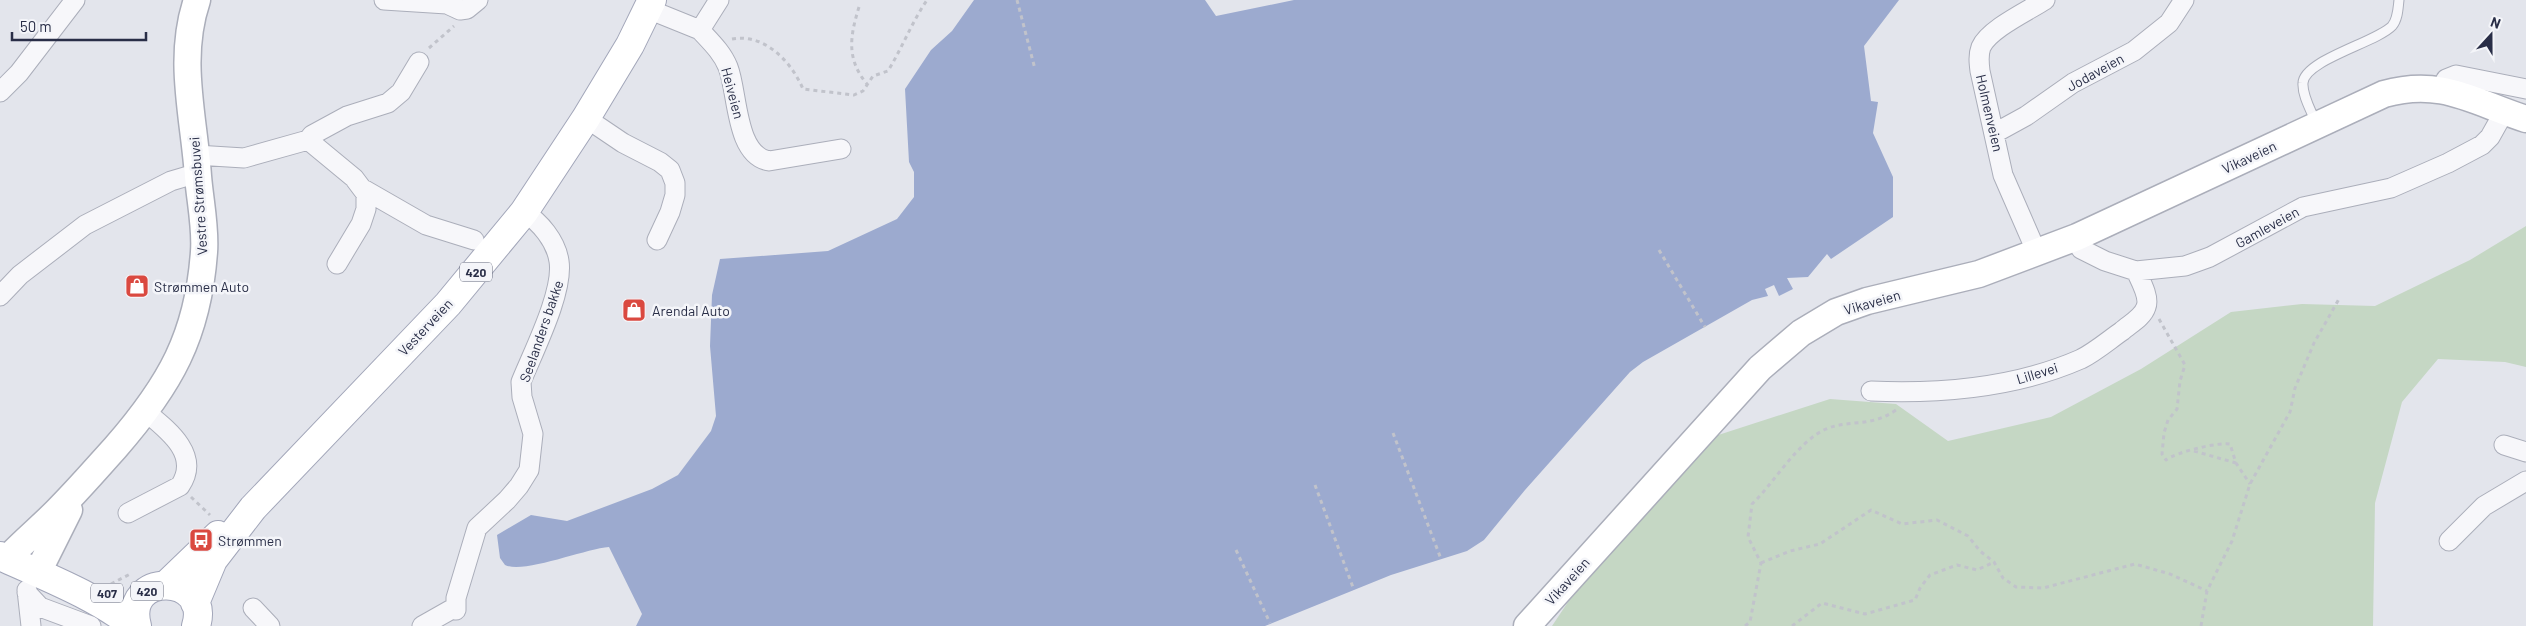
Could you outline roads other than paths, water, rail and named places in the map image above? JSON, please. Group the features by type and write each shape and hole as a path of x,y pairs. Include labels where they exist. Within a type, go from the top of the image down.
{"main road":[{"name":"Vestre Strømsbuvei","path":"22,566 88,480 146,412 177,362 188,335 199,299 204,250 197,164 186,79 191,17 197,0"},
{"name":"Vesterveien","path":"195,615 213,560 253,508 448,304 524,212 586,118 650,5"},
{"name":"Vikaveien","path":"1527,626 1734,393 1801,333 1851,306 1979,274 2037,253 2077,237 2384,94 2414,88 2442,90 2515,116"},
{"name":"Vesterveien","path":"156,588 232,522 253,508"},
{"name":"407","path":"22,566 69,586 135,626"},
{"name":"407","path":"69,586 106,592 156,588"},
{"name":"420","path":"135,626 136,609 156,588 184,590 195,615"}],"street":[{"path":"0,92 19,73 75,0"},
{"path":"384,0 447,4 460,10 467,9 478,0"},
{"path":"650,5 700,30 719,0"},
{"name":"Holmenveien","path":"2037,253 2003,175 1980,71 1979,57 1982,46 1990,35 2045,0"},
{"name":"Jodaveien","path":"1995,133 2026,116 2073,83 2134,51 2169,23 2184,0"},
{"name":"Heiveien","path":"700,30 715,46 728,68 736,108 746,142 761,160 769,161 841,149"},
{"path":"0,296 20,275 85,225 172,181 197,164 244,158 308,140 312,135 347,116 388,103 401,92 419,62"},
{"path":"2442,90 2446,79 2456,75 2526,89"},
{"name":"Gamleveien","path":"2077,237 2081,248 2105,261 2136,271 2186,266 2210,257 2303,206 2399,184 2482,145 2515,116"},
{"path":"586,118 623,143 660,162 670,170 675,182 675,195 670,212 657,240"},
{"path":"308,140 354,178 365,190 426,225 474,240"},
{"path":"337,264 361,224 366,209 365,190"},
{"name":"Seelanders bakke","path":"456,618 456,598 477,528 519,486 529,470 533,452 533,434 522,397 521,382 555,297 560,274 559,259 545,229 536,219 524,212"},
{"name":"Lillevei","path":"1871,391 1922,393 2023,378 2082,358 2111,339 2143,313 2147,302 2136,271"},
{"path":"128,513 180,486 186,465 184,450 174,435 146,412"},
{"path":"2504,445 2526,452"},
{"path":"2450,540 2484,506 2526,481"},
{"path":"22,566 31,626"},
{"path":"22,566 40,606 91,626"},
{"path":"253,608 270,626"},
{"name":"Seelanders bakke","path":"422,626 452,609 456,618"}],"lane":[{"path":"2317,126 2304,89 2303,81 2308,73 2329,58 2380,34 2393,25 2398,11 2399,0"}],"water":[{"path":"974,0 1205,0 1216,16 1294,0 1899,0 1864,46 1871,101 1878,102 1873,133 1893,177 1893,217 1831,259 1827,254 1808,277 1787,278 1793,289 1779,296 1774,285 1765,289 1768,296 1752,300 1643,362 1630,372 1525,490 1484,540 1467,551 1391,575 1265,626 636,626 642,614 609,547 540,564 514,567 505,565 500,558 497,535 531,515 567,521 652,489 678,475 711,431 716,416 710,346 712,295 720,259 828,251 897,219 914,197 914,172 909,162 905,89 931,50 952,31"}],"place":[{"name":"Strømmen Auto","path":"137,286"},
{"name":"Arendal Auto","path":"634,310"},
{"name":"Strømmen","path":"201,540"}]}
